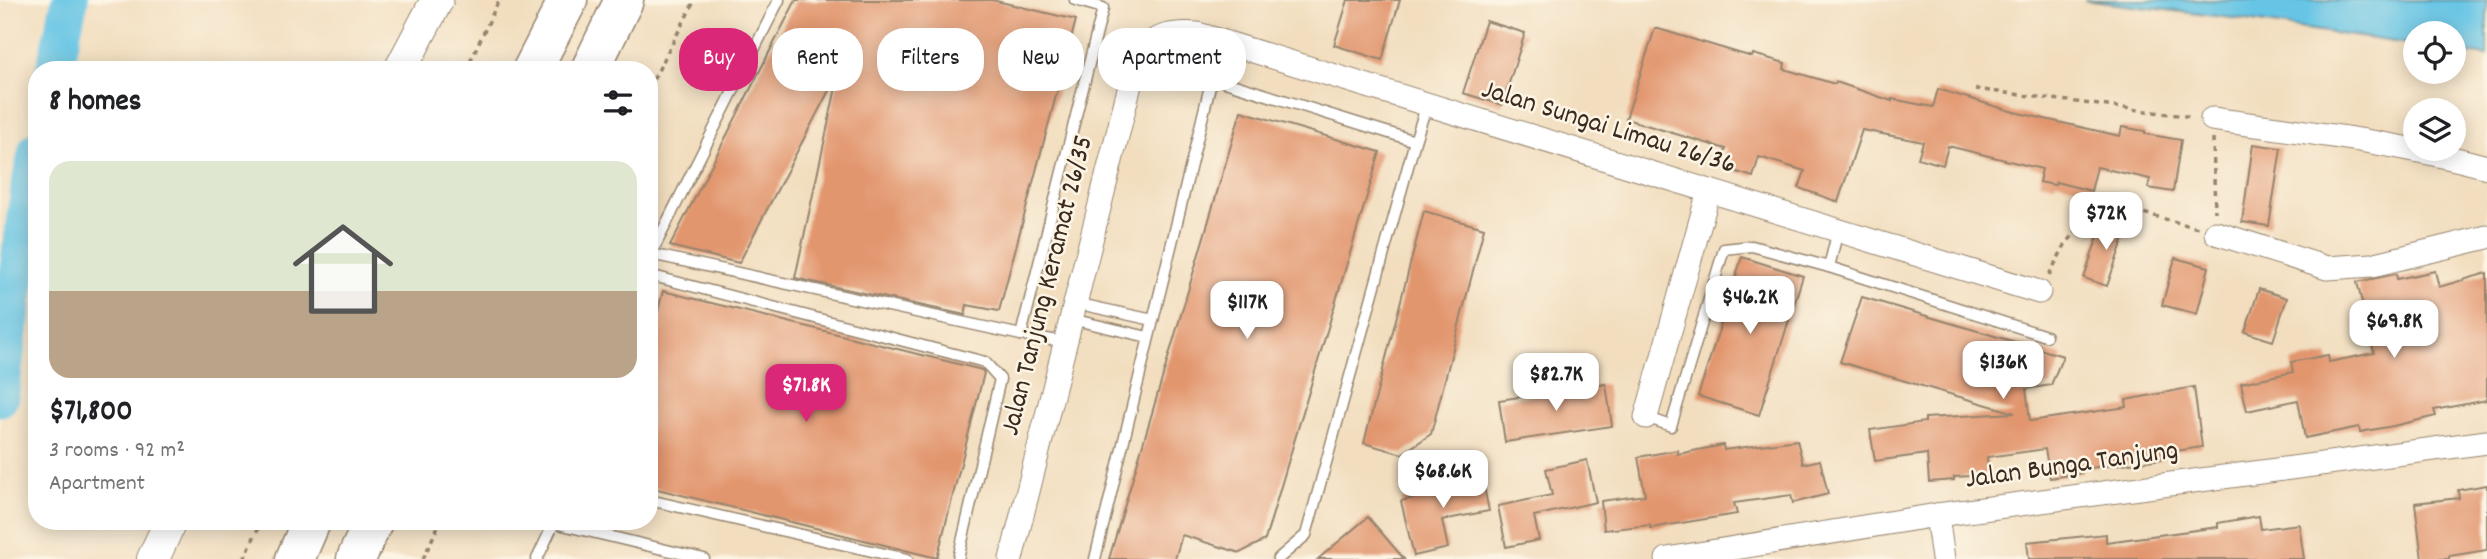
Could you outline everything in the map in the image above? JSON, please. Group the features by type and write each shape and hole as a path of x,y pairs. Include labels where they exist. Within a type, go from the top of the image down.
{"highway":[{"path":"536,61 568,0"},
{"path":"594,61 624,0"},
{"path":"295,559 308,530"},
{"path":"356,559 369,530"}],"main road":[{"path":"405,61 437,0"},
{"path":"153,559 166,530"}],"street":[{"name":"Jalan Sungai Limau 26/36","path":"1246,49 2039,292"},
{"name":"Jalan Tanjung Keramat 26/35","path":"1011,559 1128,91"},
{"path":"2212,119 2444,155 2487,167"},
{"path":"1646,417 1709,191"},
{"path":"2216,233 2327,268 2372,265 2487,237"},
{"name":"Jalan Bunga Tanjung","path":"1667,559 1751,552 1937,515 2487,442"},
{"path":"1937,515 1943,559"}],"lane":[{"path":"658,240 779,0"},
{"path":"1021,335 1103,8 1075,0"},
{"path":"1095,559 1212,78 1415,141"},
{"path":"1278,559 1306,535 1427,104"},
{"path":"1829,267 1838,230"},
{"path":"1646,417 1671,426 1724,249 1752,246 1829,267 2046,336"},
{"path":"658,256 1021,335 1065,342"},
{"path":"658,277 985,362 1000,379 958,559"},
{"path":"1073,311 1153,320"},
{"path":"1073,311 1148,337"},
{"path":"658,502 907,559"},
{"path":"537,559 551,530"},
{"path":"583,530 704,559"}],"path":[{"path":"470,61 499,0"},
{"path":"658,71 695,0"},
{"path":"1975,89 2212,119 2216,233 2114,205 2087,219 2065,245 2039,292"},
{"path":"243,559 257,530"},
{"path":"423,559 436,530"}],"water":[{"path":"2084,0 2487,0 2487,56 2466,53 2466,21 2403,21 2403,43"}],"building":[{"path":"796,0 992,0 1076,20 1074,28 998,28 998,91 1057,91 999,311 967,305 965,315 795,278 835,91 863,91 863,28 782,28"},
{"path":"1348,0 1400,0 1382,60 1334,45"},
{"path":"1486,21 1525,33 1502,105 1463,93"},
{"path":"1655,28 1752,57 1753,54 1785,63 1784,69 1835,84 1836,82 1892,101 1933,107 1938,89 2014,112 2120,136 2122,127 2181,140 2173,192 2148,188 2150,179 2097,167 2091,191 2056,182 2055,185 2039,182 2042,169 1948,146 1943,165 1918,158 1923,142 1862,130 1838,202 1799,188 1805,171 1759,157 1753,177 1721,167 1726,149 1626,119"},
{"path":"772,47 772,91 829,91 739,263 670,246 749,91 758,91 758,74"},
{"path":"1241,111 1380,152 1265,540 1240,553 1182,535 1175,559 1109,559"},
{"path":"2253,144 2281,148 2269,226 2242,222"},
{"path":"1424,211 1484,228 1431,434 1402,454 1364,443"},
{"path":"2104,218 2128,226 2107,286 2084,278"},
{"path":"1742,257 1803,276 1759,415 1698,396"},
{"path":"2175,258 2209,267 2197,314 2162,305"},
{"path":"2435,271 2439,287 2487,273 2487,400 2434,410 2436,416 2393,426 2360,432 2359,427 2305,438 2298,400 2247,411 2241,383 2293,372 2291,362 2328,355 2329,362 2374,353 2357,282 2396,274 2397,279"},
{"path":"2259,289 2287,298 2273,341 2245,332"},
{"path":"663,291 982,370 984,373 937,558 658,489 658,310"},
{"path":"1862,297 2063,356 2051,385 2026,389 2030,421 2127,407 2126,400 2194,387 2202,447 2163,453 2164,459 2081,469 2082,473 2050,478 2045,449 1987,457 1988,475 1929,482 1927,454 1875,461 1870,430 1925,422 1925,418 2015,413 1840,362"},
{"path":"1606,384 1612,426 1505,442 1499,400"},
{"path":"1797,440 1803,464 1820,460 1828,494 1793,503 1791,495 1734,503 1737,514 1650,528 1650,525 1604,530 1601,501 1645,495 1638,457 1678,450 1678,454 1723,445 1724,450"},
{"path":"1587,460 1596,502 1534,516 1539,540 1506,547 1498,506 1552,495 1546,469"},
{"path":"1480,468 1489,511 1442,520 1448,548 1414,556 1401,501 1448,490 1445,475"},
{"path":"2487,485 2487,550 2449,556 2449,559 2422,559 2415,503 2459,498 2458,490"},
{"path":"2259,516 2261,529 2299,524 2304,559 2029,559 2027,542 2106,534 2106,542 2218,527 2218,523"},
{"path":"1368,517 1404,559 1318,559 1337,543"}],"waterway":[{"path":"56,61 70,0"},
{"path":"0,398 28,195"}]}
